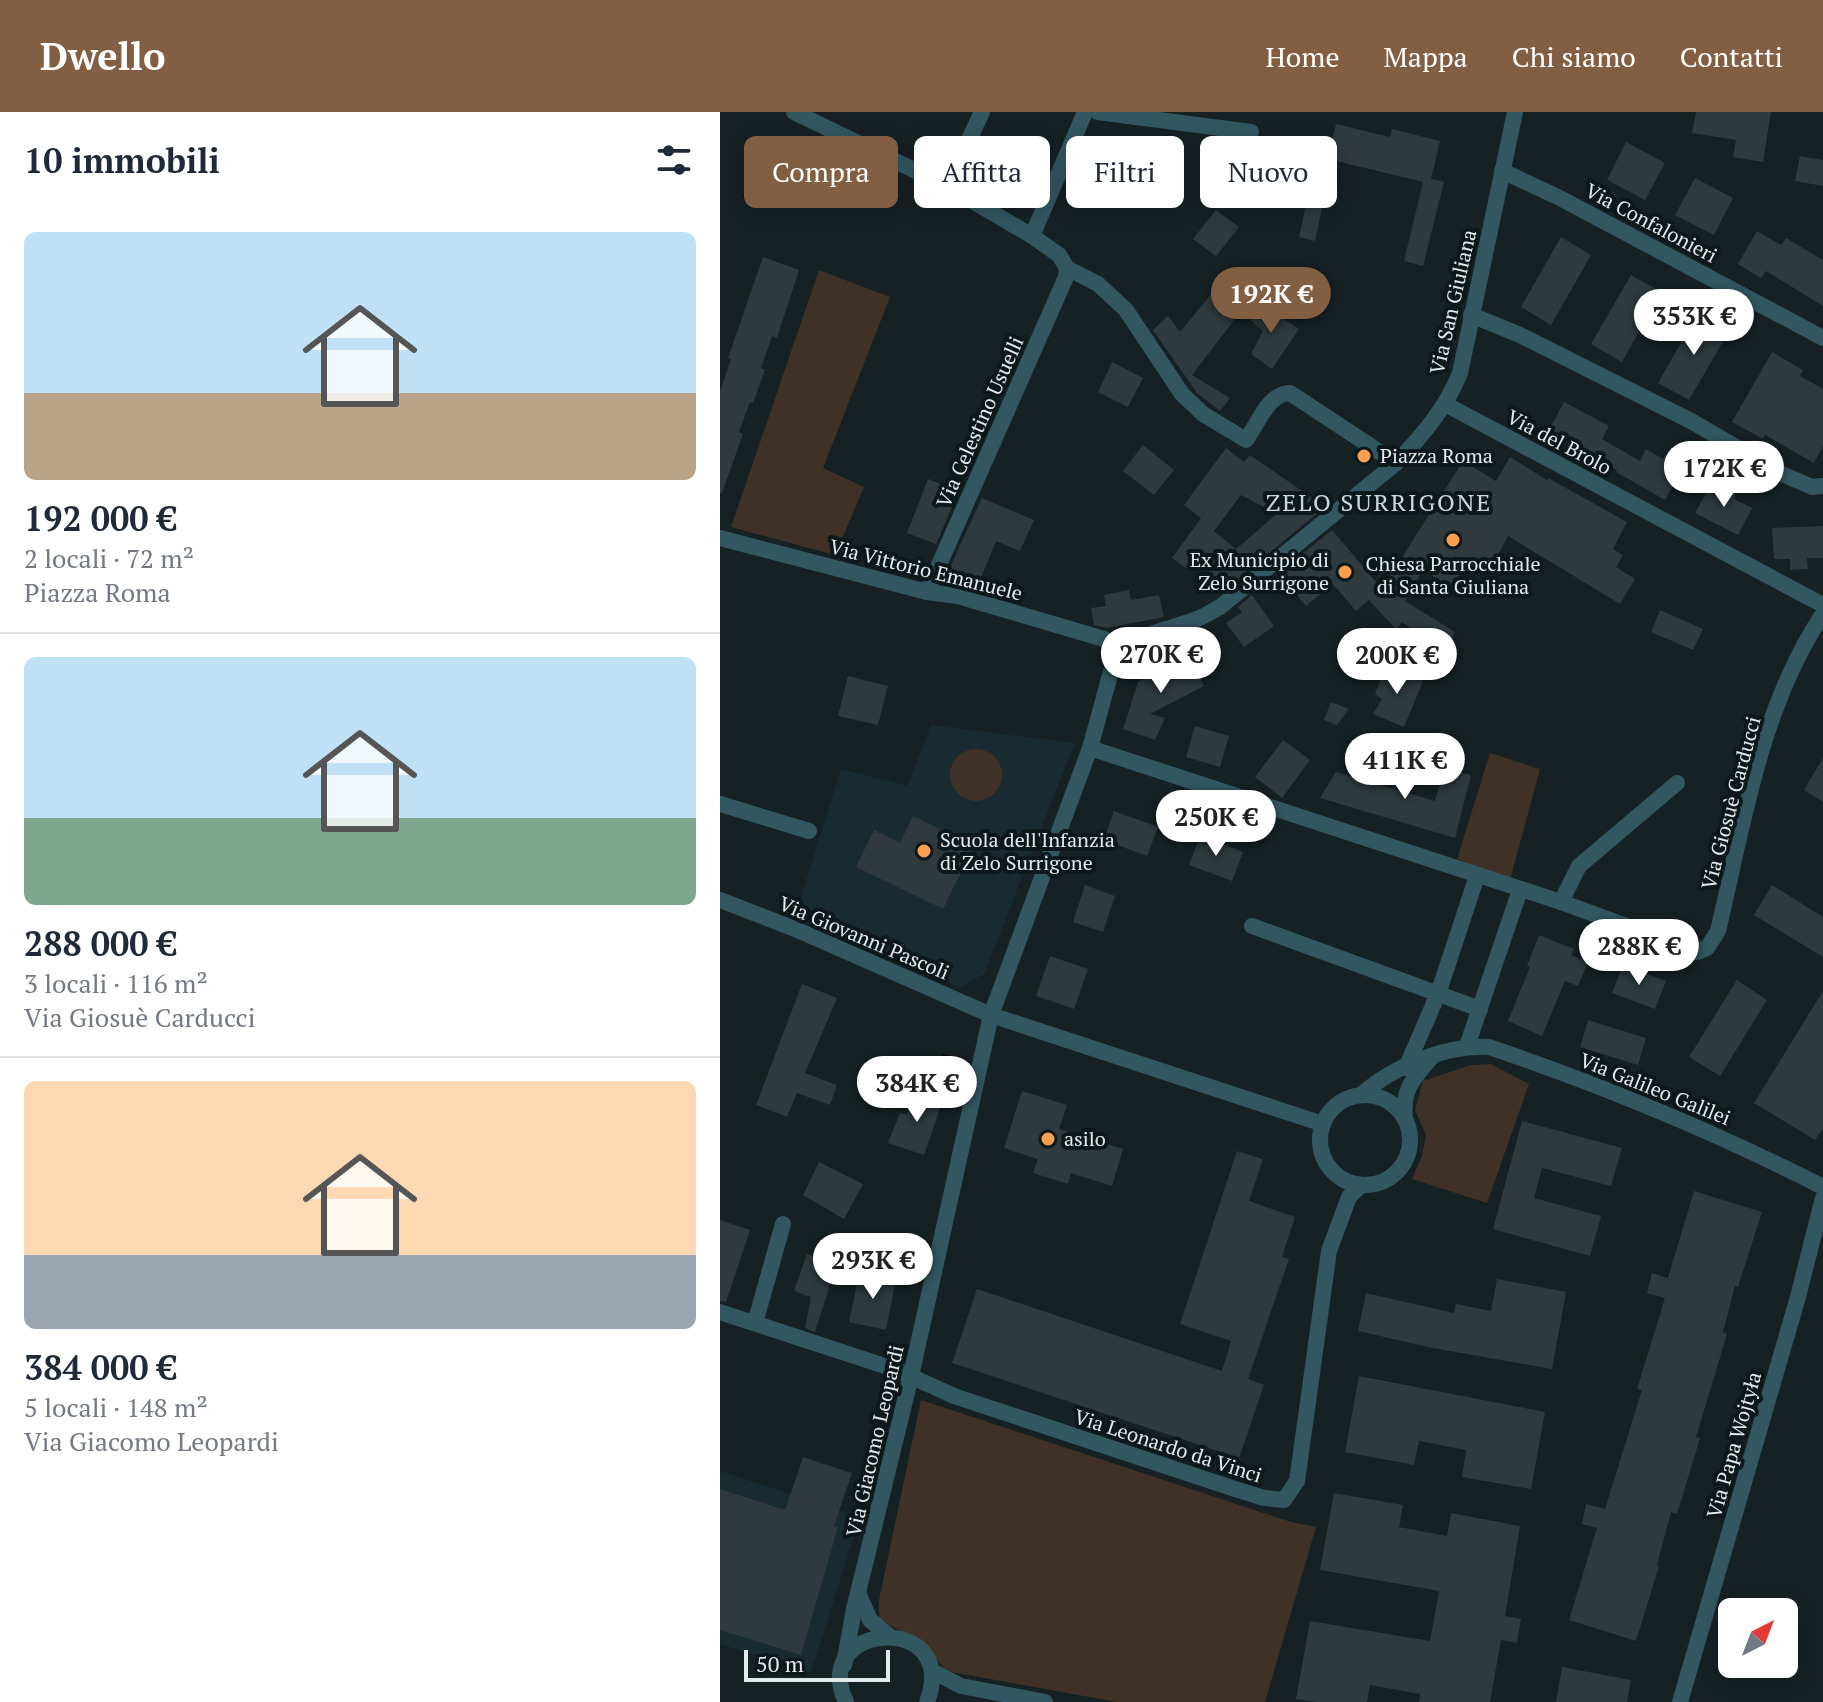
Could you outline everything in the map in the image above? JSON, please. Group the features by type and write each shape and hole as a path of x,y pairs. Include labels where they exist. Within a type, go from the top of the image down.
{"street":[{"path":"794,112 914,170"},
{"path":"971,136 982,112"},
{"path":"1032,236 1085,112"},
{"path":"1098,112 1251,132"},
{"name":"Via San Giuliana","path":"1445,404 1460,373 1515,112"},
{"name":"Via Confalonieri","path":"1502,171 1572,204 1823,338"},
{"path":"984,208 1032,236 1059,255 1067,268 1098,284 1112,296 1126,310 1182,394 1203,414 1246,440 1273,399 1281,393 1290,393 1396,463"},
{"name":"Via Celestino Usuelli","path":"927,592 1066,277 1067,268"},
{"path":"1471,315 1540,344 1691,421 1782,474 1812,487 1823,486"},
{"path":"1119,650 1136,639 1198,619 1220,607 1396,463 1445,404"},
{"name":"Via del Brolo","path":"1445,404 1823,605"},
{"name":"Via Vittorio Emanuele","path":"720,538 927,592 958,596 1104,639 1119,650"},
{"name":"Via Giosuè Carducci","path":"1090,748 1561,902 1697,952 1707,948 1718,931 1771,723 1805,643 1823,614"},
{"name":"Via Giacomo Leopardi","path":"846,1702 841,1684 854,1609 911,1376 991,1015 1090,748 1111,666 1119,650"},
{"path":"1561,902 1579,866 1677,783"},
{"path":"720,804 809,831"},
{"path":"1406,1068 1438,994 1477,876"},
{"path":"1467,1046 1520,890"},
{"name":"Via Giovanni Pascoli","path":"720,900 795,929 991,1015"},
{"path":"1252,926 1480,1009"},
{"path":"991,1015 1323,1124"},
{"path":"1405,1119 1382,1099 1361,1095 1334,1107 1323,1124 1320,1144 1327,1164 1341,1179 1361,1185 1382,1182 1399,1169 1409,1150 1410,1140 1403,1101 1407,1089 1436,1056 1428,1020"},
{"name":"Via Galileo Galilei","path":"1361,1095 1374,1084 1436,1056 1467,1046 1489,1047 1666,1113 1745,1147 1823,1187"},
{"name":"Via Leonardo da Vinci","path":"911,1376 954,1396 1235,1489 1264,1498 1284,1500 1297,1481 1331,1241 1349,1197 1361,1185"},
{"name":"Via Papa Wojtyła","path":"1680,1702 1798,1297 1823,1198"},
{"path":"755,1323 783,1224"},
{"path":"720,1312 911,1376"},
{"path":"859,1595 870,1620 888,1635"},
{"path":"844,1665 859,1644 873,1637 888,1635 903,1638 926,1657 932,1671 928,1701"},
{"path":"932,1671 961,1686 1045,1702"},
{"path":"928,1701 961,1686"}],"shaded area":[{"path":"819,270 890,297 823,468 864,487 835,555 731,527"},
{"name":"Scuola dell'Infanzia di Zelo Surrigone","path":"931,725 1075,743 984,974 960,988 795,916 841,769 907,786"},
{"path":"976,749 994,757 1002,775 994,793 976,801 958,793 950,775 958,757"},
{"path":"1490,753 1540,769 1510,880 1457,859"},
{"path":"942,1054 955,1057 948,1081 935,1079"},
{"path":"1491,1064 1529,1084 1487,1203 1412,1179 1422,1156 1426,1135 1415,1110 1423,1081 1471,1065"},
{"path":"921,1400 1291,1522 1316,1527 1265,1702 1117,1702 946,1671 924,1645 879,1619 879,1600"},
{"path":"720,1471 860,1517 811,1673 720,1644"}],"building":[{"path":"1696,112 1771,112 1763,162 1733,157 1736,140 1692,133"},
{"path":"1336,124 1390,137 1392,129 1440,141 1431,179 1444,182 1423,266 1404,261 1423,182 1337,161 1337,136 1333,136"},
{"path":"1626,142 1665,163 1645,200 1607,180"},
{"path":"1800,156 1823,160 1823,186 1795,181"},
{"path":"1695,178 1733,198 1714,235 1675,215"},
{"path":"1305,208 1322,208 1315,241 1299,237"},
{"path":"1216,210 1239,227 1216,256 1193,239"},
{"path":"1757,231 1781,245 1786,238 1823,260 1823,306 1766,271 1761,278 1738,264"},
{"path":"1561,237 1591,255 1551,325 1521,307"},
{"path":"763,257 799,270 777,338 772,336 761,368 765,370 739,432 743,434 720,493 720,391 731,359 728,358"},
{"path":"1631,275 1661,292 1622,362 1591,344"},
{"path":"1222,281 1248,302 1192,375 1230,398 1220,411 1197,393 1153,330 1168,316 1180,332"},
{"path":"1259,302 1299,329 1272,369 1251,354 1263,331 1247,317"},
{"path":"1698,313 1729,331 1689,400 1658,383"},
{"path":"1772,352 1803,370 1800,376 1823,389 1823,446 1814,463 1765,435 1763,439 1732,422"},
{"path":"1112,362 1143,378 1128,407 1098,392"},
{"path":"1564,402 1609,426 1602,439 1640,461 1646,449 1663,459 1666,454 1685,465 1665,500 1548,432"},
{"path":"1143,445 1174,470 1154,495 1123,471"},
{"path":"1226,448 1244,462 1250,455 1325,507 1224,590 1198,558 1189,570 1172,558 1201,518 1184,505","holes":["1241,495 1277,514 1236,549 1214,531"]},
{"path":"1510,457 1627,522 1613,549 1623,555 1616,567 1635,579 1620,604 1508,536 1495,561 1476,565 1473,570 1466,566 1452,588 1423,570 1405,601 1455,632 1444,652 1402,622 1396,629 1369,600 1356,611 1333,584 1306,606 1279,573 1332,530 1382,589 1463,461 1496,481"},
{"path":"928,479 959,491 936,544 907,533"},
{"path":"1712,482 1736,494 1734,499 1752,508 1738,535 1695,513"},
{"path":"982,498 1034,520 1020,551 996,541 976,590 945,578"},
{"path":"1823,526 1823,558 1807,558 1808,569 1790,570 1790,559 1774,559 1772,528"},
{"path":"1129,590 1131,600 1159,595 1164,617 1107,628 1094,625 1091,608 1106,606 1104,595"},
{"path":"1252,595 1274,626 1244,647 1226,623 1242,612 1238,607"},
{"path":"1660,610 1703,629 1693,650 1651,632"},
{"path":"1189,651 1204,686 1150,714 1165,718 1155,740 1123,729 1138,682"},
{"path":"1386,666 1423,681 1404,727 1373,714 1382,699 1375,694"},
{"path":"848,676 888,686 878,725 838,716"},
{"path":"1331,702 1349,709 1337,725 1324,720"},
{"path":"1195,726 1229,736 1220,767 1186,757"},
{"path":"1283,740 1310,760 1282,798 1255,777"},
{"path":"1823,758 1823,802 1804,790"},
{"path":"1444,768 1471,775 1455,838 1320,798 1336,772 1435,801"},
{"path":"1114,811 1158,827 1147,856 1104,840"},
{"path":"913,816 974,846 943,909 856,867 874,830 900,843"},
{"path":"1200,836 1243,852 1232,881 1189,865"},
{"path":"1085,885 1115,896 1103,932 1073,922"},
{"path":"1772,885 1823,917 1823,957 1754,915"},
{"path":"1539,935 1574,949 1571,955 1588,962 1578,986 1565,981 1542,1036 1508,1021"},
{"path":"1050,956 1088,969 1074,1009 1036,996"},
{"path":"1623,965 1666,981 1655,1009 1612,993"},
{"path":"1737,980 1767,1000 1720,1076 1689,1057"},
{"path":"802,984 837,998 805,1073 837,1085 830,1105 797,1093 787,1117 756,1105"},
{"path":"1823,991 1823,1128 1815,1140 1754,1103"},
{"path":"1588,1020 1646,1038 1638,1065 1580,1047"},
{"name":"asilo","path":"1022,1091 1067,1105 1059,1129 1123,1149 1112,1186 1071,1173 1068,1184 1033,1173 1038,1159 1004,1148"},
{"path":"914,1092 943,1100 924,1155 888,1143 900,1113 907,1114"},
{"path":"1522,1121 1622,1148 1611,1186 1542,1168 1534,1198 1601,1216 1590,1256 1493,1229"},
{"path":"1237,1151 1263,1159 1249,1201 1295,1217 1282,1257 1289,1259 1248,1379 1264,1385 1239,1458 952,1363 977,1289 1222,1371 1231,1341 1180,1324"},
{"path":"819,1162 863,1184 844,1219 803,1195"},
{"path":"1694,1191 1762,1212 1738,1287 1735,1286 1723,1332 1727,1334 1696,1437 1700,1438 1677,1514 1671,1512 1659,1566 1636,1641 1569,1620 1597,1528 1582,1524 1586,1504 1605,1509 1642,1390 1637,1389 1665,1298 1647,1293 1652,1273 1668,1278"},
{"path":"720,1220 750,1230 726,1302 720,1301"},
{"path":"820,1253 838,1259 815,1332 805,1328 811,1297 794,1291 807,1254 817,1258"},
{"path":"860,1271 896,1279 886,1330 849,1322"},
{"path":"1497,1279 1566,1292 1552,1369 1358,1331 1366,1293 1454,1313 1456,1304 1491,1311"},
{"path":"1359,1376 1545,1412 1531,1489 1462,1477 1466,1450 1419,1441 1414,1465 1345,1452"},
{"path":"803,1457 852,1473 834,1526 838,1527 801,1655 720,1630 720,1489 785,1510"},
{"path":"1334,1493 1403,1505 1399,1527 1447,1536 1451,1513 1520,1526 1505,1616 1521,1619 1517,1643 1501,1640 1490,1702 1419,1702 1420,1694 1370,1685 1367,1702 1296,1699 1310,1621 1430,1641 1439,1591 1320,1570"},
{"path":"1562,1667 1631,1680 1627,1702 1556,1702"}],"place":[{"name":"Piazza Roma","path":"1364,456"},
{"name":"Chiesa Parrocchiale di Santa Giuliana","path":"1453,540"},
{"name":"Ex Municipio di Zelo Surrigone","path":"1345,572"},
{"name":"Scuola dell'Infanzia di Zelo Surrigone","path":"924,851"},
{"name":"asilo","path":"1048,1139"}],"district":[{"name":"ZELO SURRIGONE","path":"1379,503"}]}
